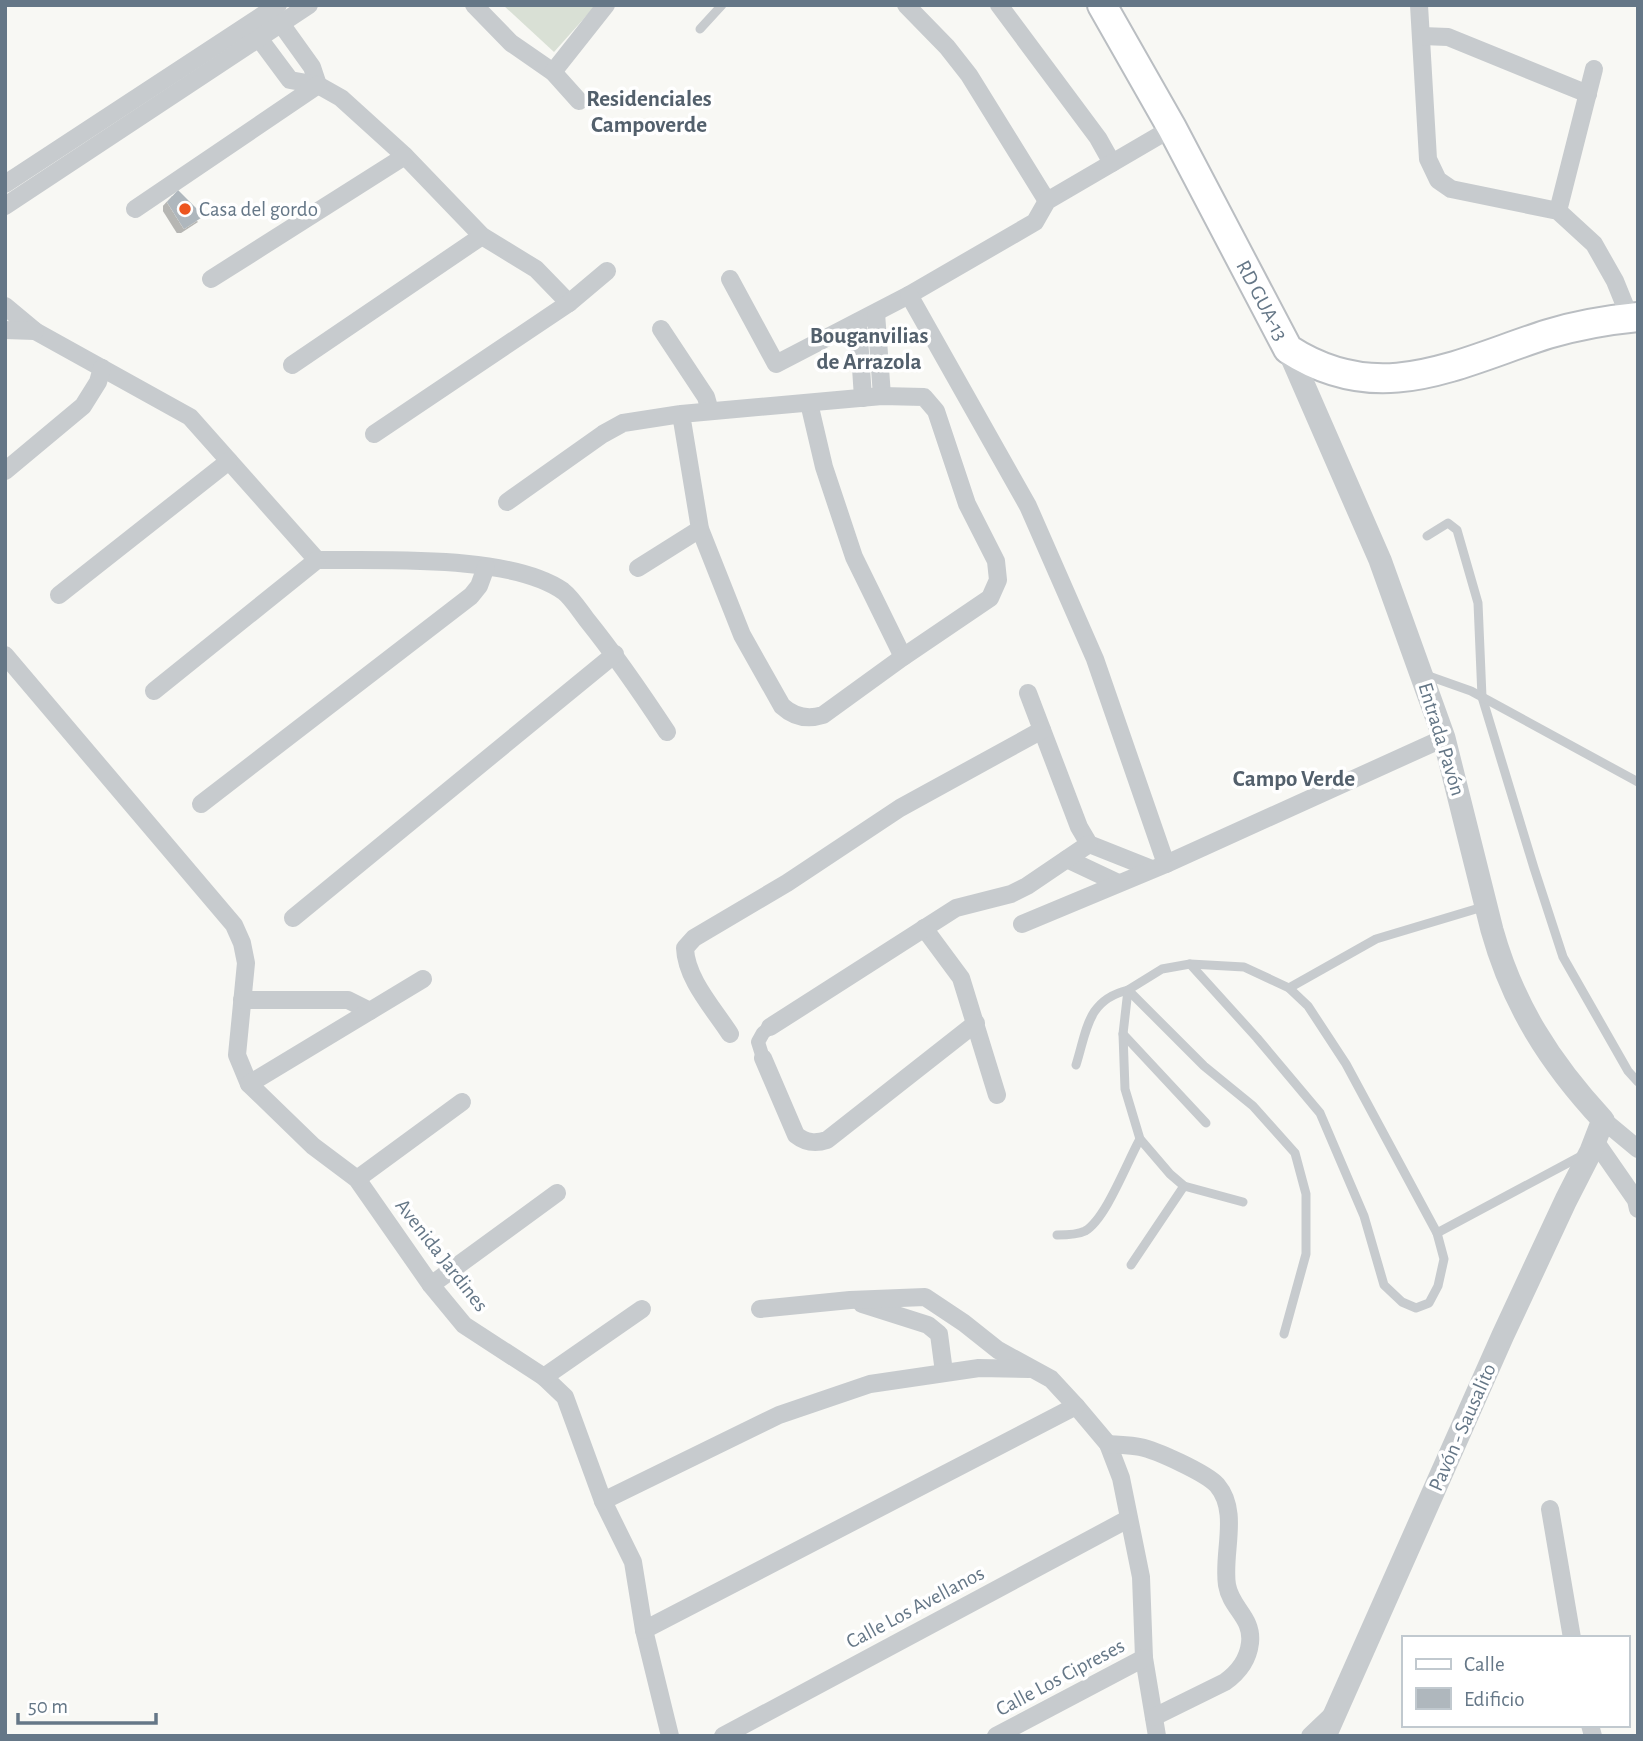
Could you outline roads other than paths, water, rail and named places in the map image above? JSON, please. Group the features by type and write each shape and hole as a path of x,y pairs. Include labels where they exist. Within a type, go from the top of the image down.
{"main road":[{"name":"RD GUA-13","path":"1102,5 1172,128 1288,349 1308,362 1338,373 1401,378 1443,371 1549,334 1634,317"}],"street":[{"path":"5,206 276,13 309,5"},
{"path":"474,5 510,43 553,72 579,101"},
{"path":"553,72 606,5"},
{"path":"906,5 947,47 969,75 1047,201"},
{"path":"999,5 1098,138 1112,163"},
{"path":"1419,5 1429,159 1438,180 1451,189 1558,211 1594,244 1634,317"},
{"path":"276,13 312,67 318,85"},
{"path":"254,31 290,80 318,85 341,98 405,156 482,236 536,269 569,303"},
{"path":"5,184 254,31"},
{"path":"1422,36 1448,37 1588,94"},
{"path":"1558,211 1594,69"},
{"path":"135,209 318,85"},
{"path":"730,279 776,364 858,323 1035,222 1047,201 1172,128"},
{"path":"211,279 405,156"},
{"path":"292,365 482,236"},
{"path":"374,434 569,303 607,271"},
{"path":"909,295 1028,506 1095,659 1159,867"},
{"path":"5,306 35,331 190,417 317,559"},
{"path":"876,313 882,396"},
{"path":"858,323 863,398"},
{"path":"661,329 706,397 709,411"},
{"path":"5,330 35,331"},
{"name":"Entrada Pavón","path":"1288,349 1380,560 1422,674 1444,738 1500,959 1515,996 1560,1068 1596,1138"},
{"path":"5,471 83,406 98,382 102,368"},
{"path":"507,502 603,434 624,423 681,414 709,411 882,396 924,397 936,411 967,504 996,561 998,580 990,598 823,715 808,718 787,711 742,635 700,529 681,414"},
{"path":"809,403 824,467 854,557 903,657"},
{"path":"59,595 229,461"},
{"path":"638,568 700,529"},
{"path":"154,691 317,559 450,563 523,573 541,579 565,593 615,654 667,733"},
{"path":"201,804 471,596 479,586 486,567"},
{"path":"5,654 234,925 242,943 246,963 242,1000 348,1000 370,1011"},
{"path":"293,918 615,654"},
{"path":"1028,693 1079,827 1089,844 1159,867"},
{"path":"730,1034 692,975 686,960 685,948 694,937 787,883 900,808 1042,730"},
{"path":"1022,924 1159,867 1444,738"},
{"path":"976,1023 827,1140 816,1143 796,1135 762,1058 758,1042 770,1027 956,908 1019,890 1089,844"},
{"path":"1067,859 1118,883"},
{"path":"924,928 961,978 997,1095"},
{"path":"249,1084 423,979"},
{"name":"Avenida Jardines","path":"242,1000 237,1045 239,1065 249,1084 313,1146 357,1179 431,1285 464,1325 544,1377 565,1397 603,1501 633,1562 644,1630 670,1736"},
{"path":"357,1179 462,1102"},
{"path":"1596,1138 1638,1149"},
{"path":"1596,1138 1636,1200 1638,1209"},
{"name":"Pavón - Sausalito","path":"1325,1736 1503,1335 1596,1138"},
{"path":"431,1285 557,1194"},
{"path":"760,1309 850,1300 925,1297 999,1350 1051,1379 1108,1444 1121,1478 1141,1577 1144,1658 1157,1736"},
{"path":"850,1300 928,1325 939,1334 944,1372"},
{"path":"544,1377 642,1309"},
{"path":"603,1501 779,1415 870,1384 979,1368 1030,1369"},
{"path":"644,1630 1076,1406"},
{"path":"1108,1444 1142,1447 1199,1472 1222,1491 1228,1510 1227,1586 1236,1606 1249,1622 1251,1634 1247,1656 1234,1675 1154,1717"},
{"path":"1550,1509 1572,1636"},
{"name":"Calle Los Avellanos","path":"723,1736 1128,1519"},
{"name":"Calle Los Cipreses","path":"996,1736 1144,1658"},
{"path":"1310,1736 1336,1711"}],"lane":[{"path":"700,29 722,5"},
{"path":"1427,536 1448,523 1457,530 1478,603 1482,697 1563,957 1628,1071 1638,1082"},
{"path":"1422,674 1482,697 1638,782"},
{"path":"1289,988 1376,939 1486,906"},
{"path":"1076,1065 1092,1013 1101,1001 1128,990 1162,969 1190,964 1244,967 1289,988 1308,1006 1346,1064 1437,1233 1444,1259 1438,1286 1429,1303 1416,1308 1402,1302 1384,1285 1364,1216 1320,1113 1190,964"},
{"path":"1128,990 1123,1034 1125,1089 1140,1139 1184,1186 1243,1202"},
{"path":"1128,990 1204,1066 1254,1106 1295,1153 1306,1194 1306,1254 1284,1334"},
{"path":"1123,1034 1206,1123"},
{"path":"1437,1233 1596,1138"},
{"path":"1057,1236 1083,1233 1091,1226 1108,1202 1140,1139"},
{"path":"1131,1265 1184,1186"}],"place":[{"name":"Casa del gordo","path":"185,209"}],"district":[{"name":"Residenciales Campoverde","path":"649,111"},
{"name":"Bouganvilias de Arrazola","path":"869,348"},
{"name":"Campo Verde","path":"1294,778"}]}
